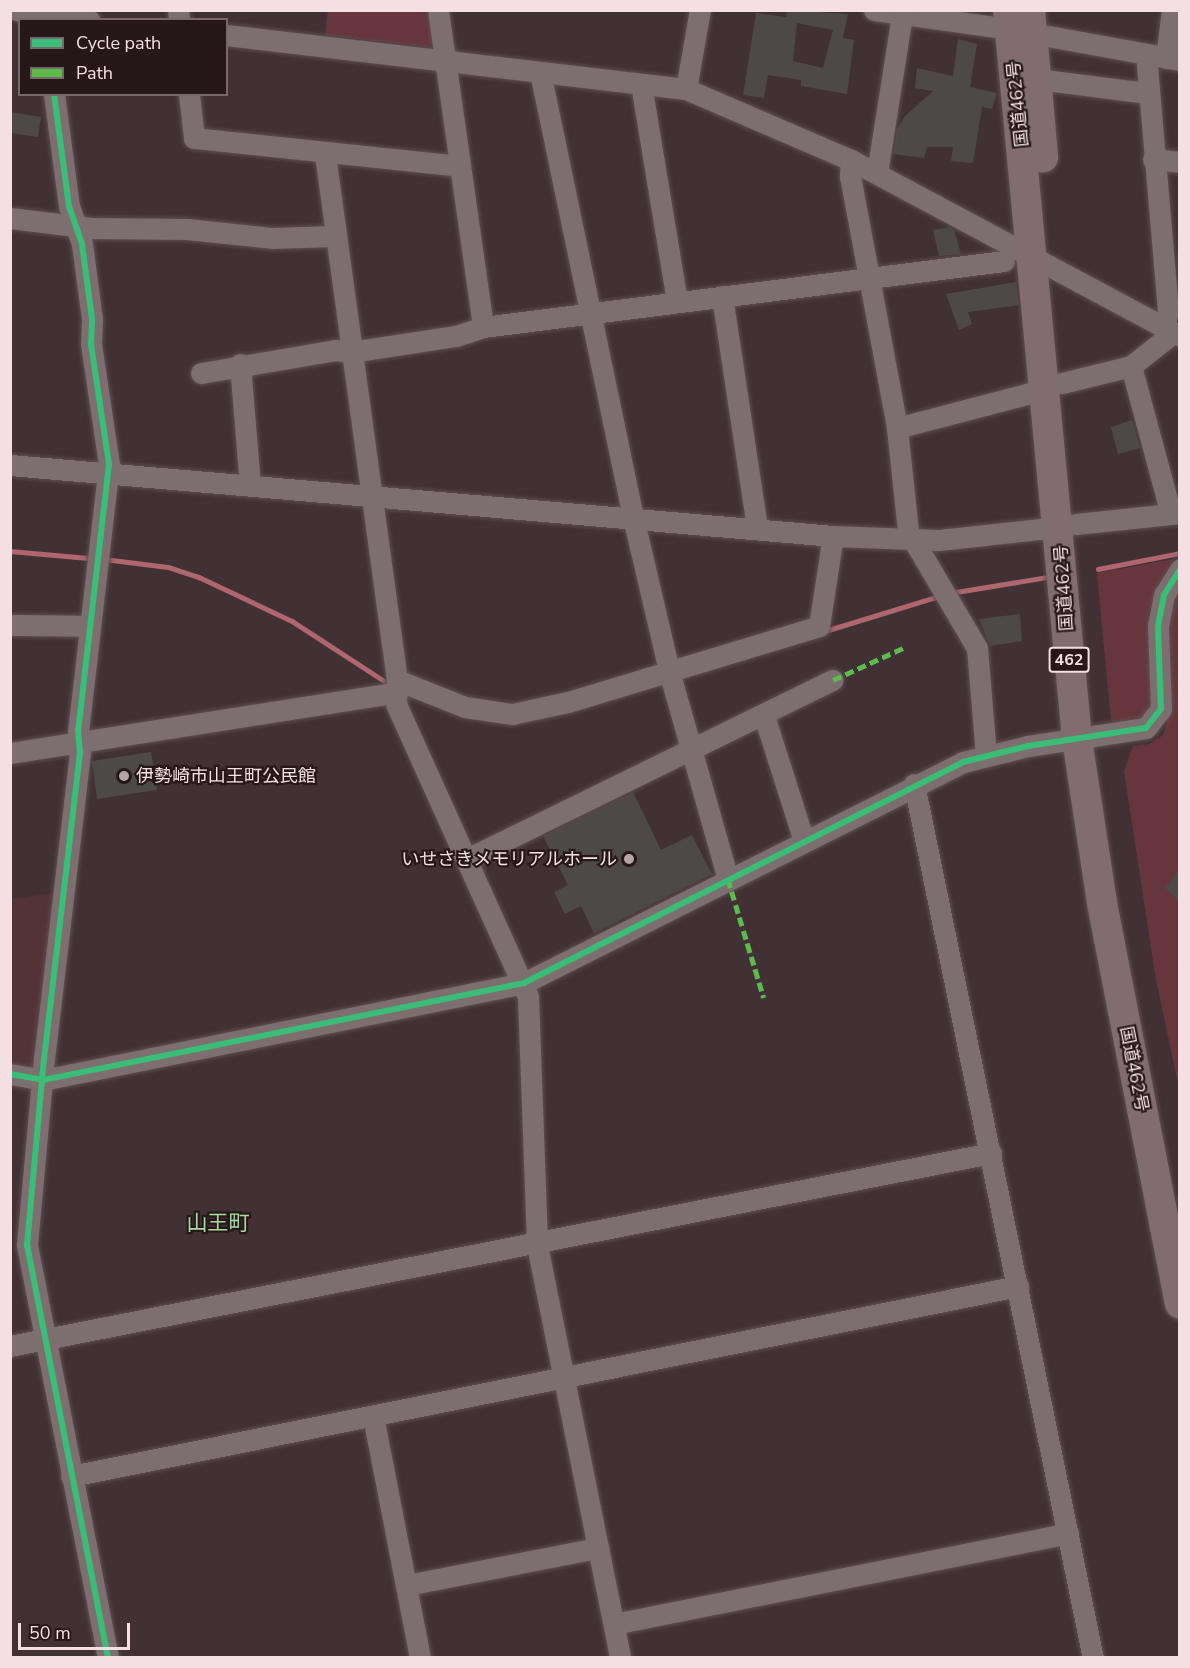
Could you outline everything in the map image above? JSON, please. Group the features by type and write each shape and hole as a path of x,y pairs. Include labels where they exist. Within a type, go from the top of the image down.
{"highway":[{"name":"国道462号","path":"1030,10 1037,79 1042,263"},
{"name":"国道462号","path":"1001,19 1042,263 1102,903 1179,1303"},
{"name":"国道462号","path":"1087,738 1116,870 1179,1194"}],"street":[{"path":"16,10 71,18"},
{"path":"438,10 483,327"},
{"path":"686,89 700,10"},
{"path":"874,10 902,15 1001,19"},
{"path":"1172,10 1164,57 1147,93 1172,332"},
{"path":"877,173 902,15"},
{"path":"228,35 686,89 852,160 1172,332"},
{"path":"1047,36 1164,57"},
{"path":"540,72 588,313 633,517 669,671 728,879"},
{"path":"1037,79 1147,93"},
{"path":"642,84 677,302"},
{"path":"54,96 67,192 77,227 92,319 91,344 102,405 109,464 106,475 43,1080 19,1212 19,1246 44,1338 108,1658"},
{"path":"189,96 194,138 325,154 459,166"},
{"path":"325,154 334,236 373,496 396,687 467,859 524,983 528,997 537,1245 620,1658"},
{"path":"1153,159 1179,162"},
{"path":"852,160 850,176 897,428 908,531 977,648 986,755"},
{"path":"10,218 77,227 187,229 272,238 334,236"},
{"path":"201,373 240,364 335,350 351,352 456,336 483,327 722,296 871,280 1004,261"},
{"path":"722,296 757,528"},
{"path":"897,428 1131,366 1172,332"},
{"path":"240,364 250,486"},
{"path":"10,465 833,536 912,540 1067,526 1175,513 1131,366"},
{"path":"10,753 396,687 465,707 512,714 568,702 819,626 833,536"},
{"path":"10,1074 43,1080 524,983 914,784 986,755 1146,728 1161,709 1158,626 1164,595 1179,569"},
{"path":"10,625 90,626"},
{"path":"467,859 833,680"},
{"path":"766,722 804,841"},
{"path":"914,784 1093,1658"},
{"path":"10,1346 537,1245 991,1153"},
{"path":"71,1476 1018,1286"},
{"path":"373,1416 407,1585 415,1657"},
{"path":"614,1624 1068,1533"},
{"path":"407,1585 598,1548"}],"shaded area":[{"path":"328,11 430,11 435,41 428,47 325,35"},
{"path":"1174,559 1157,587 1149,615 1154,701 1147,717 1119,726 1111,720 1097,573"},
{"path":"1179,594 1179,1088 1156,980 1124,771 1133,746 1149,744 1163,735 1170,711 1166,633 1171,599"},
{"path":"53,893 36,1074 11,1070 10,899"}],"building":[{"path":"787,10 848,14 843,38 854,40 847,94 801,86 801,80 768,75 764,98 743,95 756,13 786,17","holes":["797,23 833,30 823,68 793,61"]},
{"path":"958,39 977,44 970,87 997,93 992,109 982,107 973,163 951,161 953,147 927,147 924,158 893,154 897,129 905,116 933,91 915,88 917,68 953,76"},
{"path":"10,112 41,117 38,137 10,133"},
{"path":"950,227 954,230 961,254 939,256 933,230"},
{"path":"1016,282 1019,305 968,312 972,324 959,330 946,294"},
{"path":"1132,420 1140,448 1118,454 1111,427"},
{"path":"1020,614 1022,641 990,646 979,619"},
{"name":"伊勢崎市山王町公民館","path":"151,752 157,790 97,799 92,761"},
{"name":"いせさきメモリアルホール","path":"633,792 661,850 692,835 712,874 594,933 581,906 565,914 554,892 568,885 543,836"},
{"path":"1179,870 1179,901 1165,888"}],"waterway":[{"path":"10,551 88,558"},
{"path":"1098,569 1180,553"},
{"path":"104,559 168,567 199,577 292,621 386,682"},
{"path":"956,592 1048,577"},
{"path":"825,631 936,597"}],"marked path":[{"path":"833,680 903,648"},
{"path":"728,879 764,998"}],"cycle path":[{"path":"54,96 69,206 82,244 92,319 91,344 109,464 78,730 80,753 44,1058 27,1245 108,1658"},
{"path":"10,1074 43,1080 524,983 963,762 1028,746 1146,728 1161,709 1158,626 1164,595 1180,569"}],"place":[{"name":"伊勢崎市山王町公民館","path":"124,776"},
{"name":"いせさきメモリアルホール","path":"629,859"}],"district":[{"name":"山王町","path":"218,1223"}]}
